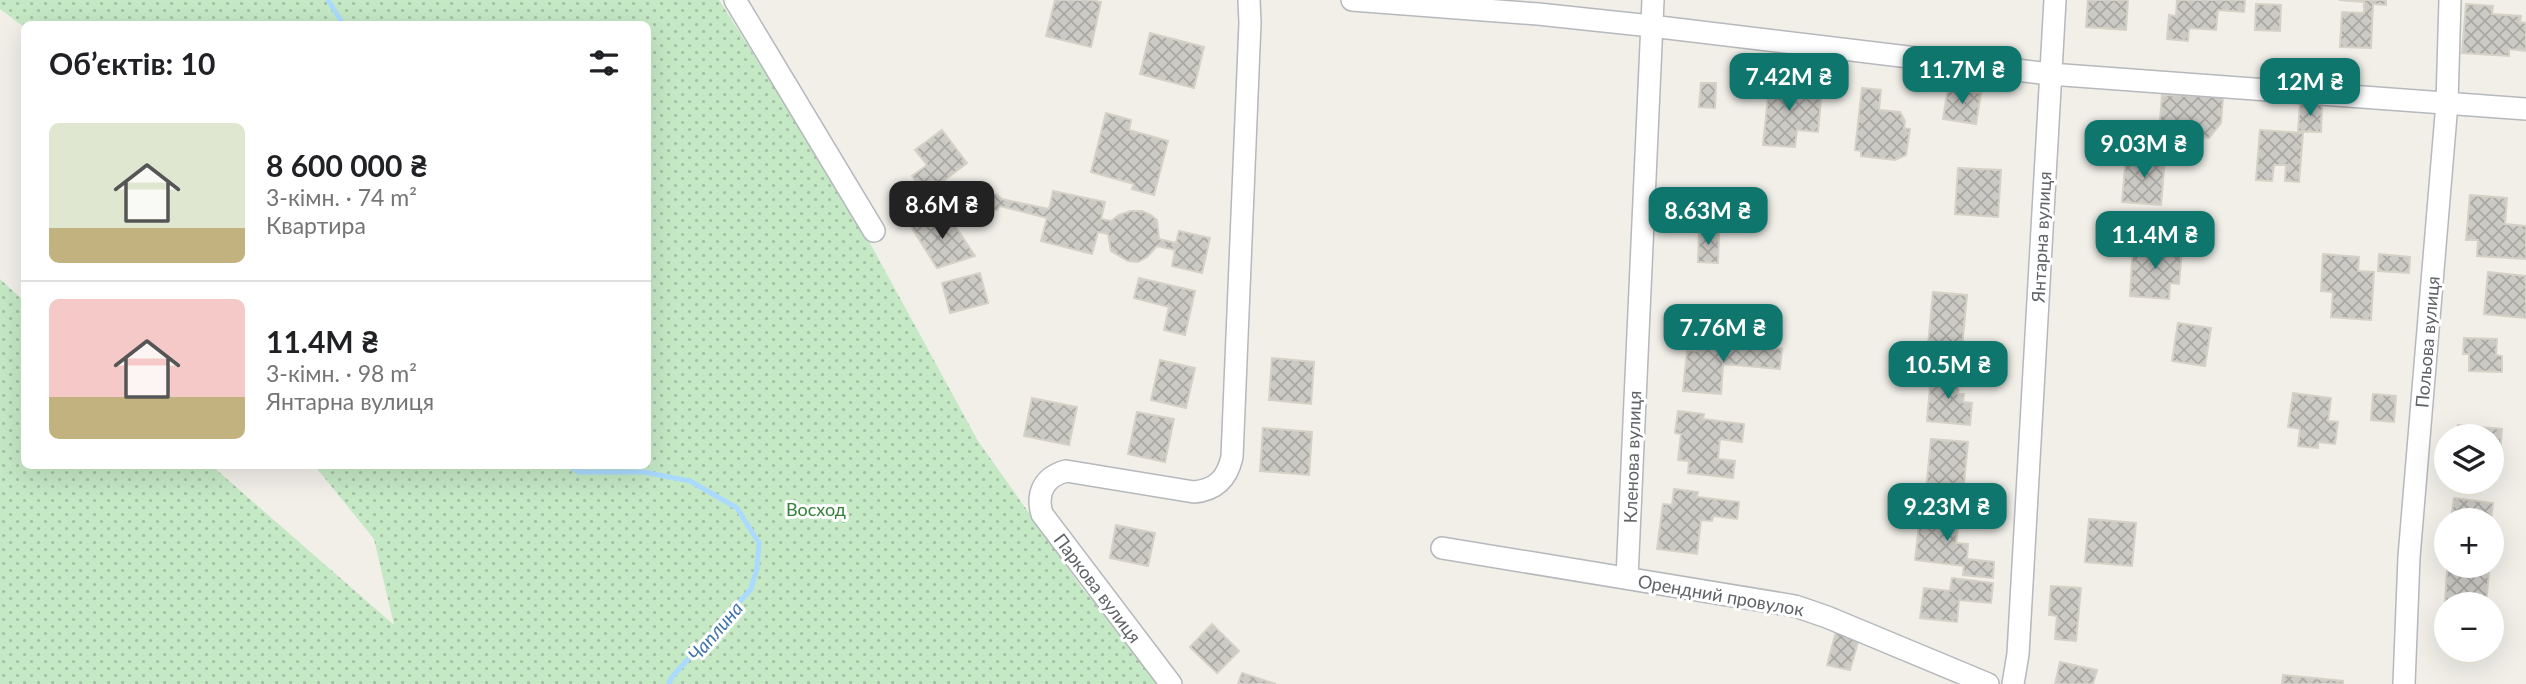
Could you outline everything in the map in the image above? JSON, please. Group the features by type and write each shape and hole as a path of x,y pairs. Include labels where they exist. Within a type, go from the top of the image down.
{"street":[{"path":"735,0 874,231"},
{"name":"Паркова вулиця","path":"1171,684 1042,514 1040,496 1043,487 1056,474 1076,471 1194,492 1216,486 1230,468 1249,0"},
{"path":"1352,0 1527,13 1651,26 2050,74 2526,109"},
{"name":"Кленова вулиця","path":"1627,578 1653,0"},
{"name":"Янтарна вулиця","path":"2013,684 2018,654 2055,0"},
{"name":"Польова вулиця","path":"2404,684 2409,556 2447,103 2450,0"},
{"name":"Орендний провулок","path":"1441,548 1794,606 1827,617 1988,684"}],"green space":[{"name":"Восход","path":"0,0 719,0 848,203 978,441 1082,588 1162,684 0,684 0,279 21,298 21,469 215,469 394,625 374,539 317,469 651,469 651,21 21,21 21,25 0,9"}],"building":[{"path":"1055,0 1101,2 1091,47 1046,36"},
{"path":"2088,0 2128,0 2126,30 2086,27"},
{"path":"2177,0 2245,0 2244,12 2218,10 2216,30 2189,28 2188,41 2167,39 2169,15 2176,16"},
{"path":"2339,0 2386,0 2386,5 2373,4 2371,48 2340,47 2342,12 2364,13 2364,2"},
{"path":"2256,4 2281,5 2280,31 2255,30"},
{"path":"2466,4 2493,6 2492,14 2521,16 2520,22 2526,23 2526,51 2509,49 2509,56 2462,53"},
{"path":"1150,33 1204,47 1194,88 1140,74"},
{"path":"1770,77 1799,80 1798,96 1821,99 1818,132 1797,130 1795,147 1763,145"},
{"path":"1701,83 1716,83 1715,108 1699,107"},
{"path":"1862,88 1881,90 1879,110 1900,112 1905,121 1904,128 1910,129 1906,155 1895,160 1861,156 1861,151 1855,150"},
{"path":"1948,88 1981,93 1976,124 1943,119"},
{"path":"2162,95 2223,97 2221,123 2209,138 2159,133"},
{"path":"2300,104 2322,105 2321,132 2298,131"},
{"path":"1106,113 1131,120 1129,130 1168,141 1154,195 1132,189 1134,184 1091,172"},
{"path":"942,130 967,163 926,194 912,176 927,165 915,150"},
{"path":"2260,130 2303,133 2299,182 2285,181 2286,165 2274,165 2272,181 2256,180"},
{"path":"2126,155 2165,158 2161,205 2122,202"},
{"path":"1958,168 2001,170 1998,217 1955,214"},
{"path":"1053,191 1105,202 1101,219 1111,221 1131,211 1142,211 1151,215 1157,220 1159,239 1176,243 1179,231 1210,238 1202,273 1172,266 1175,250 1157,246 1138,262 1128,261 1111,251 1108,234 1098,232 1092,254 1041,241 1047,218 1000,206 997,210 989,210 984,202 986,197 996,194 1002,199 1049,209"},
{"path":"2470,195 2507,198 2505,224 2526,226 2526,259 2477,256 2478,240 2466,240"},
{"path":"1723,204 1739,205 1738,227 1722,226"},
{"path":"948,215 975,256 937,268 910,225"},
{"path":"1699,232 1719,233 1718,263 1698,262"},
{"path":"2133,246 2182,249 2179,284 2170,283 2169,299 2130,296"},
{"path":"2323,254 2359,257 2358,271 2374,272 2371,320 2331,317 2333,292 2321,291"},
{"path":"2379,254 2410,257 2409,273 2378,271"},
{"path":"2488,272 2526,276 2526,318 2484,314"},
{"path":"980,273 988,303 950,313 942,283"},
{"path":"1139,278 1195,291 1185,335 1164,330 1169,307 1134,298"},
{"path":"1933,292 1967,295 1962,348 1928,345"},
{"path":"2178,323 2211,328 2205,366 2172,361"},
{"path":"2464,338 2497,339 2496,355 2502,356 2502,372 2469,371 2469,354 2463,354"},
{"path":"1696,341 1782,349 1780,369 1723,364 1721,394 1683,391 1687,350 1696,351"},
{"path":"1272,358 1314,362 1311,404 1269,400"},
{"path":"1160,360 1195,368 1186,408 1151,400"},
{"path":"1931,374 1959,376 1958,394 1964,394 1963,402 1972,403 1970,425 1927,421"},
{"path":"2293,393 2331,398 2328,421 2338,422 2335,444 2318,442 2318,448 2298,446 2300,429 2288,427"},
{"path":"2373,394 2396,396 2394,422 2371,420"},
{"path":"1032,398 1077,407 1069,445 1024,436"},
{"path":"1678,411 1704,414 1703,419 1744,424 1742,442 1720,439 1718,459 1735,461 1733,478 1688,473 1689,461 1678,460 1681,434 1675,433"},
{"path":"1137,412 1174,419 1165,462 1128,454"},
{"path":"1263,428 1312,432 1309,475 1260,471"},
{"path":"1931,439 1968,442 1963,494 1926,490"},
{"path":"1674,489 1698,492 1697,497 1739,502 1737,519 1713,516 1712,521 1701,520 1697,554 1657,549 1663,504 1672,505"},
{"path":"2454,498 2493,503 2492,508 2452,508"},
{"path":"1921,507 1960,511 1956,543 1968,544 1967,559 1994,562 1993,578 1963,575 1964,566 1915,560"},
{"path":"2089,519 2136,523 2132,566 2085,562"},
{"path":"1116,525 1155,533 1148,566 1110,558"},
{"path":"1952,578 1993,583 1991,603 1959,600 1957,622 1920,618 1924,588 1950,591"},
{"path":"2446,578 2489,578 2487,592 2446,592"},
{"path":"2051,586 2081,588 2076,641 2055,639 2057,616 2049,615"},
{"path":"1212,624 1239,651 1217,673 1190,647"},
{"path":"1837,628 1860,635 1850,670 1827,665"},
{"path":"2060,662 2097,670 2093,684 2055,684"},
{"path":"1242,673 1276,684 1238,684"},
{"path":"2283,675 2343,681 2343,684 2282,684"}],"waterway":[{"name":"Чаплина","path":"328,0 341,21"},
{"name":"Чаплина","path":"574,469 579,472 644,472 690,481 737,508 759,543 757,568 751,589 672,677 669,684"}]}
